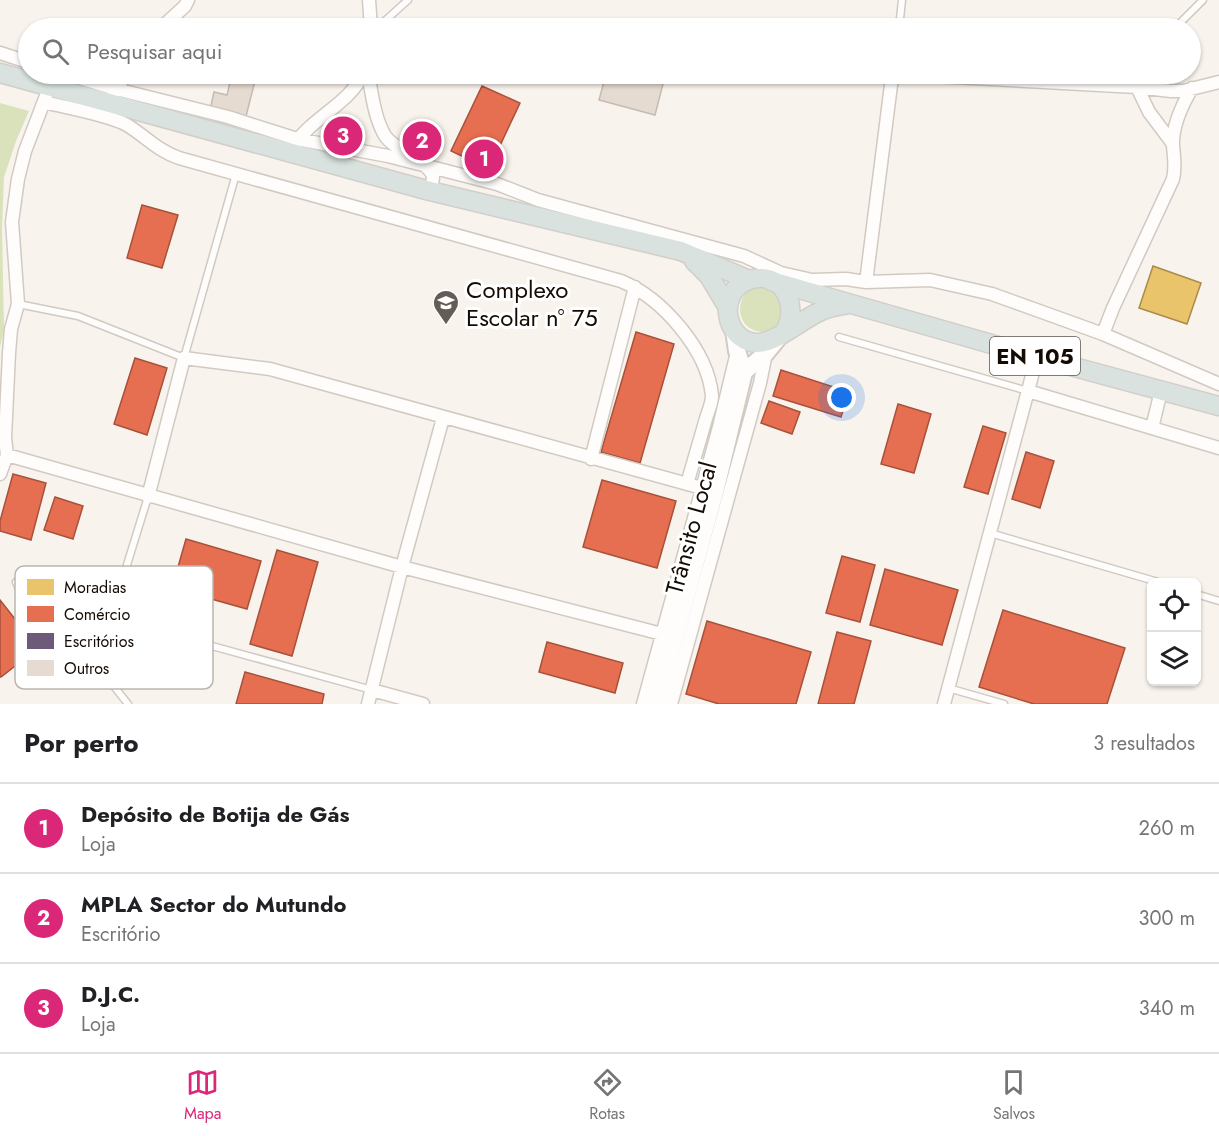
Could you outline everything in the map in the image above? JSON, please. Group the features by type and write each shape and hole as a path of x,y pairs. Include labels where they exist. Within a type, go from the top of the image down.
{"main road":[{"path":"0,73 18,81"},
{"path":"24,84 46,94 112,96 293,146 430,191 681,251 748,280"},
{"path":"681,251 709,276 728,306"},
{"path":"657,704 716,492 744,372 737,351 734,330 728,316 728,306 731,295 738,286 748,280 771,281 787,293 792,313 782,334 766,353 744,372"},
{"name":"EN 105","path":"771,281 1219,406"},
{"path":"734,330 743,339 755,343 768,342 821,310 851,304"}],"street":[{"path":"172,18 188,0"},
{"path":"369,0 370,18"},
{"path":"0,53 18,59"},
{"path":"1081,84 1171,91 1219,82"},
{"path":"87,84 112,96 120,84"},
{"path":"293,146 356,84"},
{"path":"370,84 384,134 391,143 430,170 433,178 430,191"},
{"path":"866,282 891,84"},
{"path":"1137,87 1149,112 1173,144"},
{"path":"1103,334 1173,179 1176,167 1173,144 1180,113 1192,88"},
{"path":"0,474 6,455 11,329 18,304 12,222 25,151 46,94 128,126 167,154 621,281 635,287 684,332 706,369 712,398 687,484"},
{"path":"293,146 388,156 497,184 538,200 744,256 781,273 812,280 846,279 866,282 930,280 992,294 1103,334 1219,384"},
{"path":"591,459 635,287"},
{"name":"Trânsito Local","path":"643,704 737,351"},
{"path":"671,704 766,353"},
{"path":"944,704 1037,357"},
{"path":"148,496 184,358 270,369 702,488"},
{"path":"1028,391 1219,448"},
{"path":"1152,428 1161,391"},
{"path":"368,704 402,567 443,418"},
{"path":"6,455 402,567 662,634"},
{"path":"372,690 423,704"}],"lane":[{"path":"388,18 408,0"},
{"path":"900,18 902,0"},
{"path":"1185,18 1203,0"},
{"path":"18,304 78,316 184,358 236,174"},
{"path":"838,337 1028,391"},
{"path":"126,566 148,496"},
{"path":"990,533 1147,579"},
{"path":"1201,595 1219,601"},
{"path":"213,646 372,690"},
{"path":"948,688 1004,704"},
{"path":"116,689 128,704"}],"green space":[{"path":"0,103 29,111 4,177 2,228 4,330 0,347"},
{"path":"760,285 776,289 786,308 777,328 759,332 745,324 740,310 741,301 746,292"}],"building: Moradias":[{"path":"1153,266 1201,283 1187,324 1139,308"}],"building: Comércio":[{"path":"482,86 520,103 489,169 451,151"},
{"path":"336,127 353,131 349,147 332,142"},
{"path":"142,205 178,215 162,268 127,258"},
{"path":"636,332 674,344 640,463 601,452"},
{"path":"135,358 167,368 147,435 114,424"},
{"path":"781,370 849,392 841,417 773,396"},
{"path":"769,401 800,412 792,434 761,423"},
{"path":"898,404 931,414 914,473 881,464"},
{"path":"983,426 1006,433 988,494 964,487"},
{"path":"1026,452 1054,461 1040,508 1012,499"},
{"path":"13,474 46,483 31,540 0,531 0,521"},
{"path":"602,480 676,501 657,568 583,547"},
{"path":"55,497 83,506 73,539 44,530"},
{"path":"186,539 261,561 247,609 213,599 213,566 178,566"},
{"path":"277,550 318,562 292,656 250,644"},
{"path":"842,556 875,565 860,622 826,613"},
{"path":"885,569 958,590 942,645 870,625"},
{"path":"0,600 15,619 15,666 0,677"},
{"path":"1003,610 1125,648 1107,704 1034,704 979,687"},
{"path":"707,621 811,652 796,704 719,704 686,694"},
{"path":"837,632 871,641 854,704 818,704"},
{"path":"547,642 623,663 615,693 539,672"},
{"path":"245,672 324,694 322,704 236,704"}],"building: Escritórios":[{"path":"417,129 435,139 427,153 409,143"}],"building: Outros":[{"path":"230,84 254,84 245,120 210,110 214,92 227,95"},
{"path":"603,84 663,84 655,115 599,100"}],"place":[{"name":"D.J.C.","path":"343,136"},
{"name":"MPLA Sector do Mutundo","path":"422,141"},
{"name":"Depósito de Botija de Gás","path":"484,159"},
{"name":"Complexo Escolar nº 75","path":"446,326"}]}
